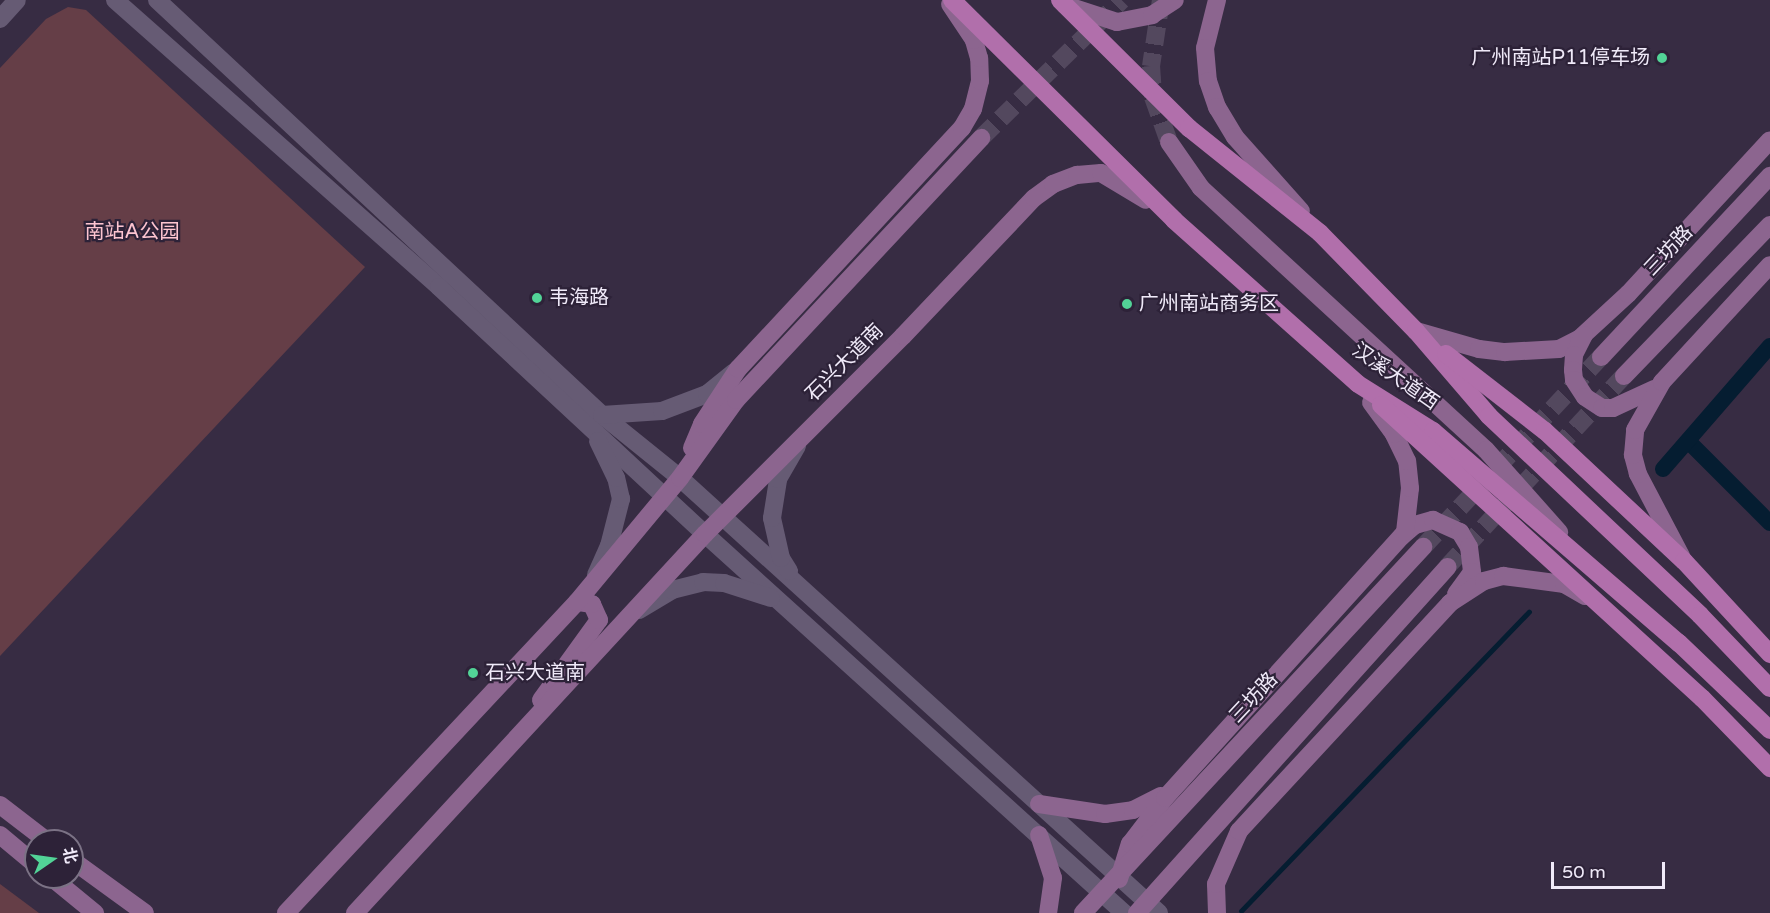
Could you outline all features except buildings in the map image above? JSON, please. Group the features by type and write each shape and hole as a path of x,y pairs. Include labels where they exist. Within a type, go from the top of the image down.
{"main road":[{"name":"汉溪大道西","path":"950,0 1174,220 1358,384 1433,431 1679,643 1770,730"},
{"path":"680,478 702,424 738,369 962,128 973,109 980,81 979,58 974,40 950,0"},
{"path":"1062,2 1117,21 1152,15 1175,0"},
{"path":"1217,0 1205,48 1208,81 1217,107 1235,137 1320,233"},
{"name":"汉溪大道西","path":"1062,2 1189,128 1320,233 1416,331 1489,416 1701,615 1770,688"},
{"path":"286,912 577,602 680,478 736,400 981,138"},
{"path":"1416,331 1479,349 1524,352 1559,349 1584,335 1628,294 1770,140"},
{"path":"1168,142 1201,188 1486,450 1585,561"},
{"name":"石兴大道南","path":"355,913 705,534 800,440 1034,198 1053,184 1077,175 1101,173 1124,184 1174,220"},
{"name":"三坊路","path":"1601,357 1770,176"},
{"path":"1624,376 1770,225"},
{"path":"1684,561 1638,474 1633,455 1635,430 1660,386 1770,265"},
{"path":"1416,331 1545,430 1684,561 1770,654"},
{"path":"1584,335 1574,355 1574,380 1592,403 1602,408 1623,406 1660,386"},
{"path":"1358,384 1394,434 1407,461 1409,508 1401,537"},
{"path":"1358,384 1702,698 1770,768"},
{"path":"1119,879 1135,835 1175,786 1401,537 1415,525 1433,520 1460,532 1469,547 1472,572 1450,603 1239,831 1216,884 1217,913"},
{"name":"三坊路","path":"1103,895 1423,547"},
{"path":"1148,909 1447,567"},
{"path":"1450,603 1484,581 1503,576 1564,584 1595,602"},
{"path":"518,737 555,678 599,620 592,604 577,602"},
{"path":"1039,804 1065,810 1120,812 1150,803 1175,786"},
{"path":"0,805 31,829"},
{"path":"0,835 24,855"},
{"path":"1039,836 1053,878 1048,913"},
{"path":"84,869 145,913"},
{"path":"66,889 95,913"},
{"path":"1083,913 1103,895"}],"street":[{"path":"0,19 17,0"},
{"path":"115,0 595,419 680,478 1039,804 1148,909"},
{"path":"157,0 595,419 665,495 705,534 1124,913"},
{"path":"595,419 639,414 682,405 707,394 738,369"},
{"path":"591,586 609,546 621,499 595,419"},
{"path":"798,586 781,558 772,519 778,478 800,440"},
{"path":"630,615 672,590 703,582 755,591 784,604"}],"green space":[{"name":"南站A公园","path":"68,7 86,10 365,267 0,656 0,68 46,19"},
{"path":"0,884 39,913 0,913"}],"waterway":[{"path":"1663,469 1770,346"},
{"path":"1688,441 1770,523"},
{"path":"1241,911 1529,612"}],"tunnel":[{"path":"981,138 1122,0"},
{"path":"1161,0 1151,66 1153,97 1169,142"},
{"path":"1423,547 1601,357"},
{"path":"1447,567 1624,376"}],"place":[{"name":"广州南站P11停车场","path":"1662,58"},
{"name":"韦海路","path":"537,298"},
{"name":"广州南站商务区","path":"1127,304"},
{"name":"石兴大道南","path":"473,673"}]}
